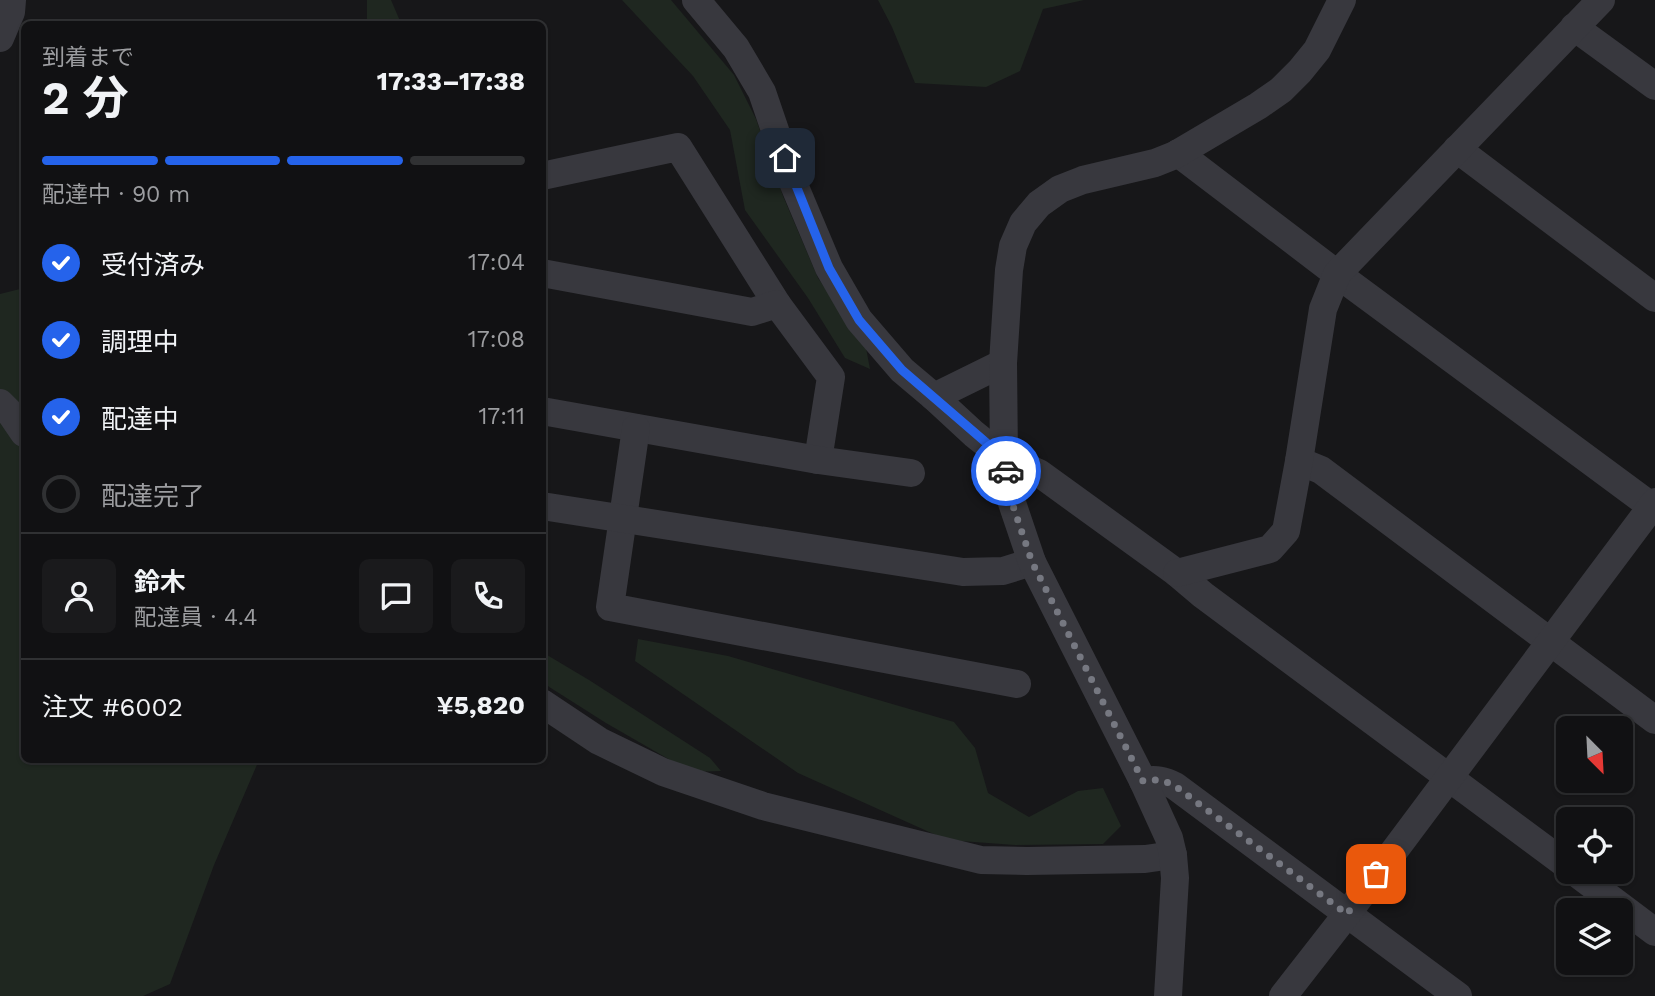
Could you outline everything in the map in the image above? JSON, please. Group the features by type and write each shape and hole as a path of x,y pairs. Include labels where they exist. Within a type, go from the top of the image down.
{"street":[{"path":"0,38 11,12 12,0"},
{"path":"696,0 736,47 762,92 792,180 829,268 859,320 902,370 1004,458 1039,473 1556,857"},
{"path":"1168,996 1175,878 1169,838 1032,562 1008,491 1004,458 1003,363 1013,246 1023,223 1040,204 1060,189 1083,180 1155,163 1178,153 1281,90 1317,50 1342,0"},
{"path":"1177,573 1270,549 1286,531 1323,309 1337,274 1601,0"},
{"path":"1574,27 1655,86"},
{"path":"546,175 678,147 777,304 831,377 818,460"},
{"path":"1457,149 1655,298"},
{"path":"1178,153 1337,274 1654,506 1283,996"},
{"path":"546,274 752,312 777,304"},
{"path":"934,397 1003,363"},
{"path":"0,402 21,429"},
{"path":"546,412 818,460 911,473"},
{"path":"636,428 610,607 1017,684"},
{"path":"1299,461 1321,470 1655,720"},
{"path":"546,507 962,572 1003,572 1032,562"},
{"path":"546,706 599,741 663,772 763,806 981,860 1132,859 1173,855"},
{"path":"1143,781 1155,779 1175,786 1458,996"},
{"path":"1591,884 1655,932"}],"shaded area":[{"path":"367,0 391,0 400,21 367,21"},
{"path":"622,0 671,0 734,75 756,119 783,196 818,278 866,348 870,369 845,358 808,298 745,210 730,130 693,76"},
{"path":"878,0 1084,0 1043,9 1020,71 986,87 915,83"},
{"path":"21,289 21,763 258,763 214,865 170,984 143,996 0,996 0,294"},
{"path":"638,639 728,656 954,722 975,748 988,793 1029,817 1078,791 1103,788 1121,826 1103,844 1015,845 947,840 798,773 635,661"},
{"path":"546,654 710,758 721,771 691,772 546,685"}],"way so far":[{"path":"1006,471 1008,491 1032,562 1143,781 1155,779 1175,786 1347,914 1376,874"}],"route":[{"path":"785,158 829,268 859,320 902,370 1004,458 1006,471"}]}
